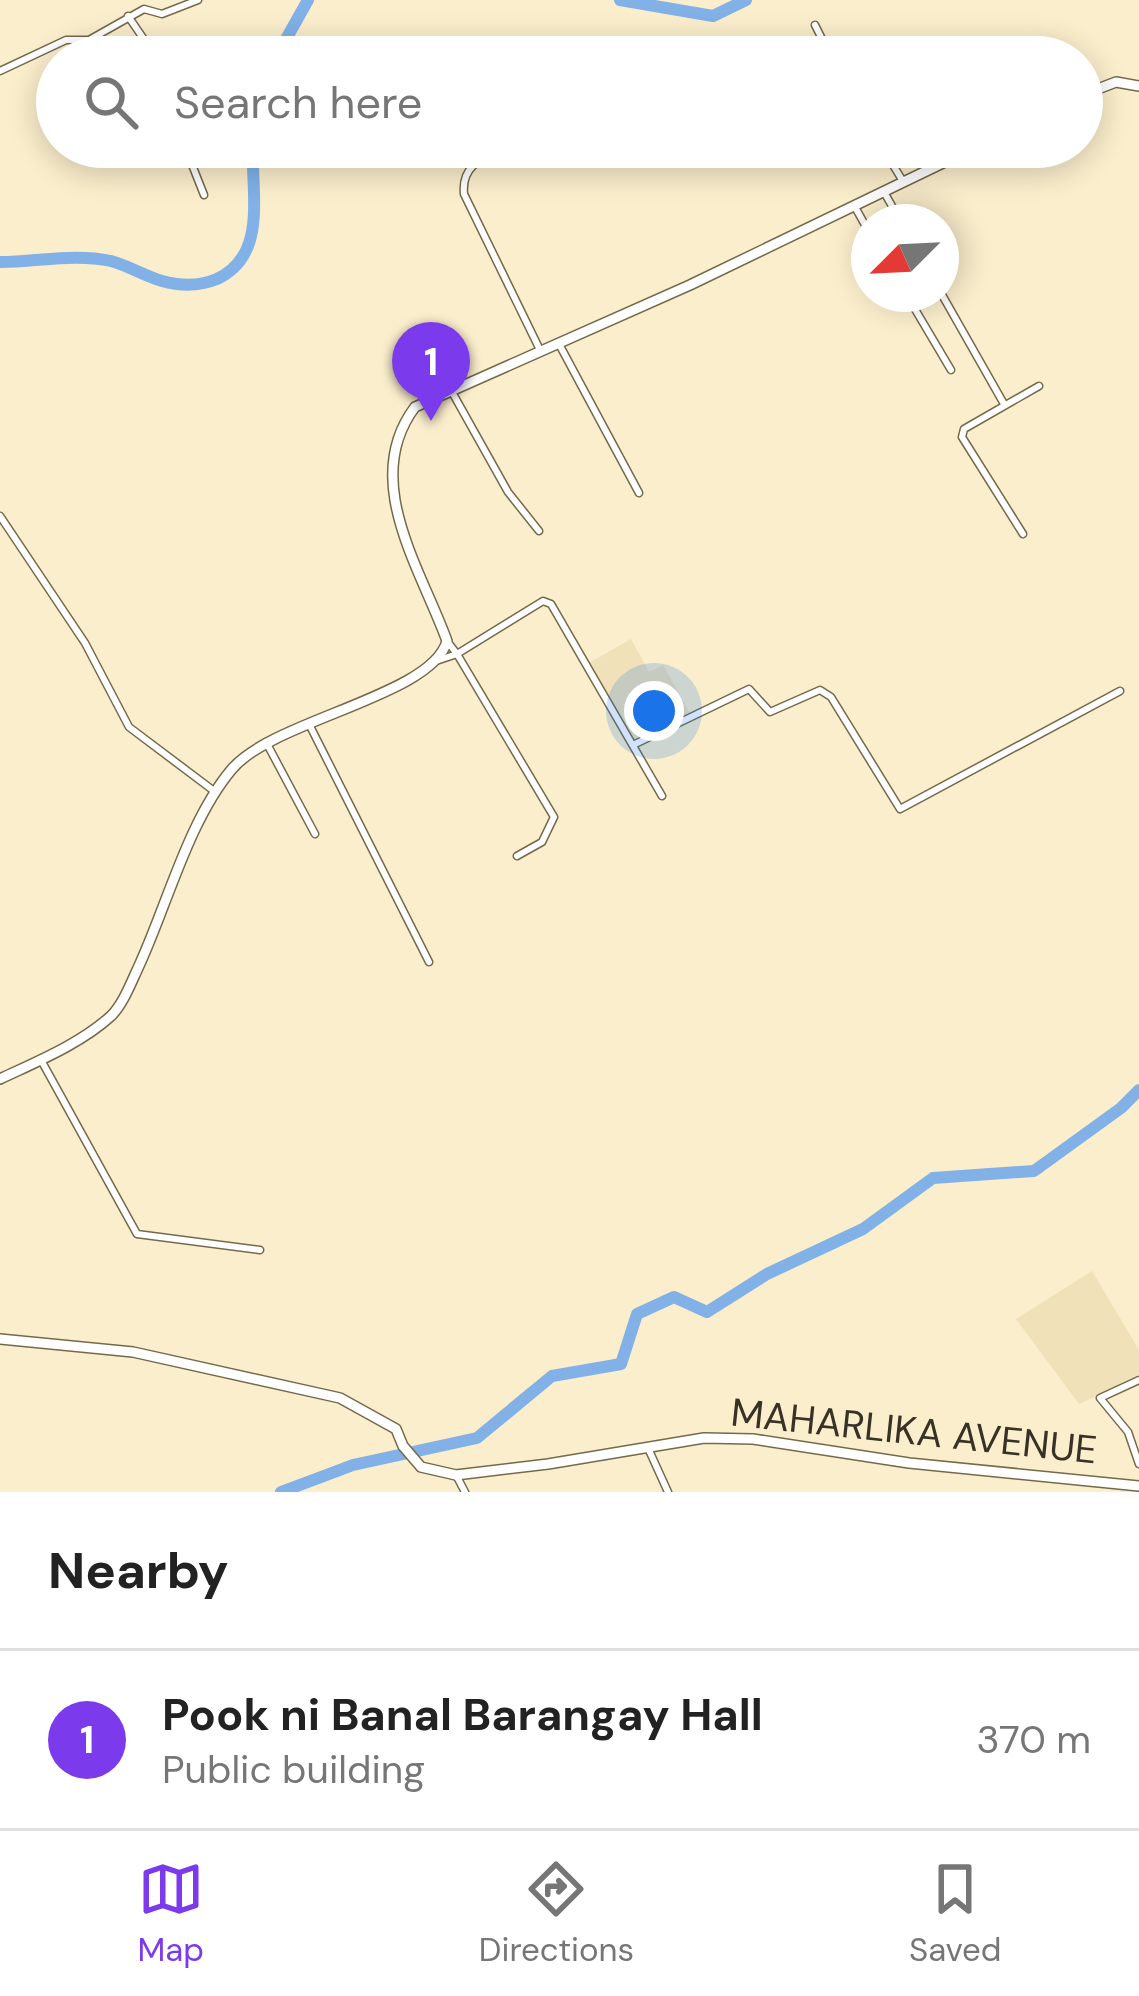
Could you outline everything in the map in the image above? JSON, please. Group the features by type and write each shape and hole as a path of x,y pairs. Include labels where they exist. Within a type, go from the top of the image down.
{"street":[{"path":"96,36 144,8 170,12 198,0"},
{"path":"128,16 142,36"},
{"path":"815,25 820,36"},
{"path":"0,71 36,54"},
{"path":"1103,87 1116,82 1139,86"},
{"path":"193,168 204,195"},
{"path":"470,168 463,179 464,194 541,352"},
{"path":"895,168 904,183"},
{"path":"861,204 934,168"},
{"path":"884,192 891,204"},
{"path":"517,856 542,842 554,817 448,641 408,549 394,498 393,463 405,420 415,407 851,209"},
{"path":"917,312 952,370"},
{"path":"952,312 1005,406"},
{"path":"559,344 638,493"},
{"path":"1023,534 962,437 964,429 1039,386"},
{"path":"451,391 508,492 539,531"},
{"path":"0,516 86,644 129,727 217,793"},
{"path":"0,1079 41,1060 115,1013 217,793 230,771 254,747 400,684 543,601 551,604 662,796"},
{"path":"436,661 448,641"},
{"path":"633,745 748,689 770,712 820,690 831,697 900,809 1120,691"},
{"path":"309,724 429,962"},
{"path":"266,742 315,835"},
{"path":"41,1060 137,1234 260,1250"},
{"name":"MAHARLIKA AVENUE","path":"0,1339 134,1352 340,1398 396,1429 413,1461 422,1467 456,1474 704,1438 753,1438 909,1463 1139,1486"},
{"path":"1139,1380 1100,1398 1128,1432 1139,1464"},
{"path":"648,1448 668,1492"},
{"path":"456,1474 465,1492"}],"shaded area":[{"path":"631,639 649,672 663,665 691,715 634,743 589,663"},
{"path":"1092,1271 1139,1350 1139,1378 1079,1404 1016,1319"}],"waterway":[{"path":"288,36 308,0"},
{"path":"620,0 713,16 746,0"},
{"path":"0,262 97,259 169,283 217,279 244,255 250,239 253,168"},
{"path":"281,1492 353,1465 477,1438 552,1376 621,1364 637,1314 674,1297 707,1312 767,1274 863,1229 933,1178 1034,1171 1139,1090"}],"place":[{"name":"Pook ni Banal Barangay Hall","path":"431,421"}]}
